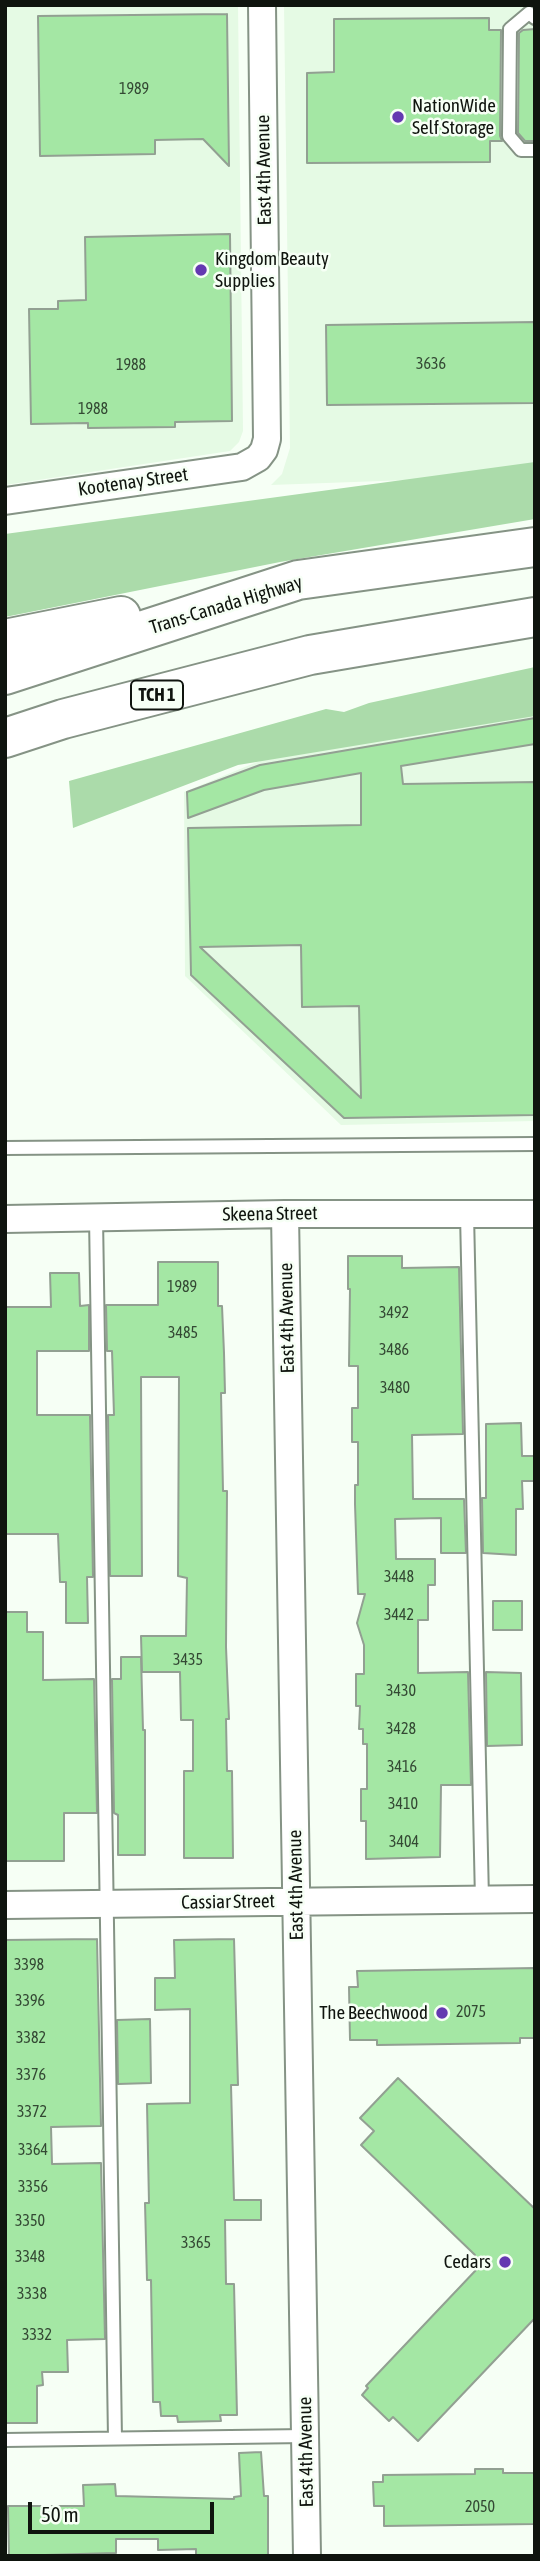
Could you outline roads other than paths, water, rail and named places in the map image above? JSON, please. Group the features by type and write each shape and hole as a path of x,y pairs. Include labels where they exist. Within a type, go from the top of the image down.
{"highway":[{"name":"Trans-Canada Highway","path":"5,675 298,580 535,547"},
{"path":"5,639 298,580"},
{"name":"TCH 1","path":"5,738 63,719 310,655 535,617"},
{"path":"5,766 310,655"}],"street":[{"name":"East 4th Avenue","path":"258,458 267,439 262,5"},
{"name":"Kootenay Street","path":"5,501 242,467 258,458"},
{"name":"East 4th Avenue","path":"285,1214 307,2556"},
{"name":"Skeena Street","path":"5,1219 285,1214 535,1214"},
{"name":"Cassiar Street","path":"5,1905 535,1899"}],"lane":[{"path":"531,12 510,29 509,136 521,150 535,150"},
{"path":"5,1148 535,1144"},
{"path":"467,1214 482,1900"},
{"path":"96,1217 115,2438"},
{"path":"5,2440 306,2436"}],"place":[{"name":"NationWide Self Storage","path":"398,117"},
{"name":"Kingdom Beauty Supplies","path":"201,270"},
{"name":"The Beechwood","path":"442,2013"},
{"name":"Cedars","path":"505,2262"}]}
